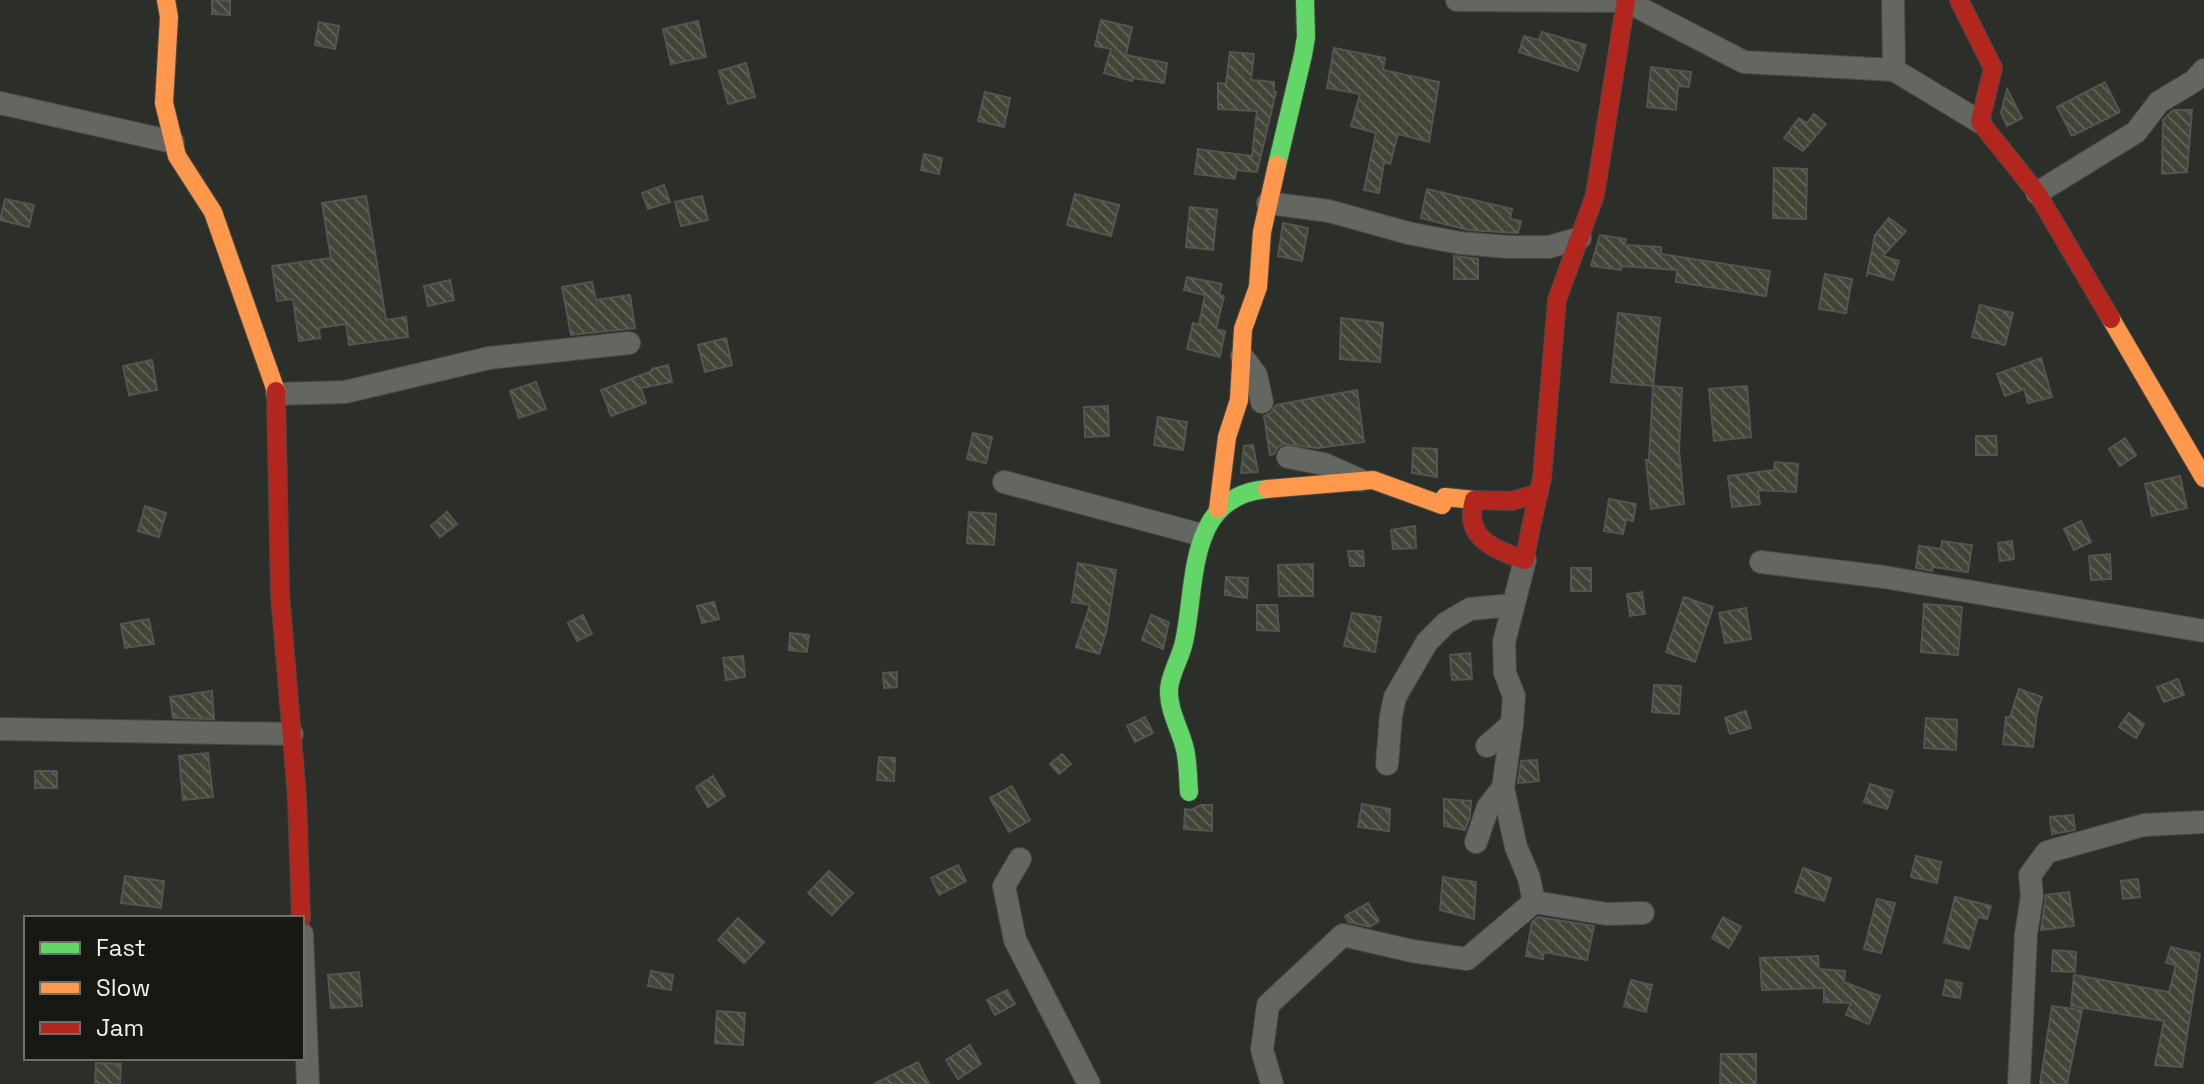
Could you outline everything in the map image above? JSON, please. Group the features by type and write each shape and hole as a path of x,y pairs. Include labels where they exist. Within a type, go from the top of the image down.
{"street":[{"path":"166,0 169,17 164,103 173,142 177,156 213,212 277,394 280,594 292,734 301,916"},
{"path":"1218,509 1227,437 1239,400 1243,329 1258,287 1262,232 1303,55 1305,0"},
{"path":"1457,0 1626,1 1744,62 1894,70 1980,122 2037,193 2204,478"},
{"path":"1893,0 1894,70"},
{"path":"1959,0 1993,68 1980,122"},
{"path":"1534,902 1529,878 1516,847 1503,788 1514,696 1505,673 1504,642 1539,493 1557,300 1595,195 1626,1"},
{"path":"2037,193 2136,132 2159,102 2194,81 2204,70"},
{"path":"0,103 173,142"},
{"path":"1268,203 1329,211 1408,233 1460,243 1549,247 1580,238"},
{"path":"277,394 345,392 489,358 629,343"},
{"path":"1242,356 1256,375 1262,402"},
{"path":"1288,457 1324,464 1361,481"},
{"path":"1189,792 1185,750 1174,719 1169,688 1186,632 1202,535 1218,509 1234,498 1259,490 1373,480 1442,505 1445,497 1512,501 1539,493"},
{"path":"1004,482 1202,535"},
{"path":"1474,500 1469,510 1469,521 1477,534 1490,546 1525,560"},
{"path":"1761,562 1884,577 2204,631"},
{"path":"1387,764 1395,697 1427,642 1446,623 1470,609 1512,605"},
{"path":"1487,746 1512,724"},
{"path":"0,729 292,734"},
{"path":"1476,842 1488,807 1503,788"},
{"path":"2019,1084 2026,934 2032,896 2030,875 2047,852 2144,825 2204,822"},
{"path":"1020,859 1004,886 1015,940 1089,1084"},
{"path":"1272,1084 1262,1050 1268,1005 1343,935 1412,951 1467,959 1534,902 1607,914 1643,913"},
{"path":"304,984 308,1084"}],"building":[{"path":"212,0 230,0 230,15 212,14"},
{"path":"1101,20 1132,27 1126,55 1167,63 1164,83 1133,78 1132,81 1104,73 1111,49 1095,46"},
{"path":"698,21 706,57 671,64 663,29"},
{"path":"319,22 339,26 335,49 315,45"},
{"path":"1542,32 1586,45 1578,71 1519,52 1524,36 1539,40"},
{"path":"1334,48 1385,58 1383,70 1439,82 1429,142 1398,134 1390,164 1384,162 1379,193 1364,190 1376,133 1351,126 1360,94 1327,88"},
{"path":"1230,52 1254,54 1251,80 1274,82 1276,92 1257,172 1236,170 1235,179 1195,174 1198,149 1252,156 1257,111 1218,109 1218,83 1226,84"},
{"path":"746,63 755,97 728,104 719,71"},
{"path":"1651,67 1691,72 1689,87 1678,86 1676,110 1647,107"},
{"path":"2105,82 2120,112 2072,136 2057,107"},
{"path":"2007,89 2022,118 2007,126 2001,113"},
{"path":"985,92 1010,98 1004,127 978,121"},
{"path":"2173,110 2192,110 2187,172 2162,174 2163,120"},
{"path":"1814,114 1826,124 1803,151 1784,138 1799,118 1807,123"},
{"path":"924,154 942,158 939,174 921,170"},
{"path":"1774,168 1807,169 1806,219 1773,218"},
{"path":"664,185 670,202 648,209 642,193"},
{"path":"1427,189 1512,209 1510,219 1521,221 1518,233 1468,230 1421,218"},
{"path":"1075,194 1119,205 1111,236 1067,225"},
{"path":"366,196 386,320 406,317 408,337 349,345 346,324 319,328 320,338 299,341 293,299 277,301 272,266 331,258 322,203"},
{"path":"702,196 708,220 681,226 675,202"},
{"path":"5,199 34,205 29,227 0,220"},
{"path":"1190,207 1217,210 1213,250 1186,247"},
{"path":"1889,218 1906,231 1883,256 1899,261 1893,280 1867,275 1875,235"},
{"path":"1283,223 1308,228 1302,261 1278,256"},
{"path":"1600,235 1626,239 1625,245 1661,247 1661,254 1770,271 1766,296 1676,282 1677,270 1622,266 1621,270 1591,266"},
{"path":"1454,256 1478,259 1478,279 1454,279"},
{"path":"1825,274 1852,279 1846,313 1819,309"},
{"path":"1187,277 1222,284 1219,295 1224,296 1216,329 1225,331 1220,357 1187,349 1193,323 1199,325 1205,295 1184,290"},
{"path":"450,280 454,300 428,306 424,286"},
{"path":"592,282 596,300 630,295 635,328 571,335 562,287"},
{"path":"1980,305 2013,313 2005,345 1972,337"},
{"path":"1618,313 1660,318 1653,386 1611,382"},
{"path":"1341,318 1383,323 1380,362 1340,359"},
{"path":"726,338 732,365 705,372 698,345"},
{"path":"2041,358 2052,397 2028,403 2024,389 2005,396 1997,374"},
{"path":"152,360 157,390 129,395 123,366"},
{"path":"668,365 672,382 641,388 646,403 611,416 601,390"},
{"path":"536,382 546,409 519,418 510,391"},
{"path":"1653,386 1682,388 1679,450 1684,504 1651,509 1646,460 1649,460"},
{"path":"1747,386 1751,437 1714,441 1709,389"},
{"path":"1357,390 1364,442 1317,448 1284,444 1270,455 1264,416 1271,413 1276,405"},
{"path":"1108,406 1109,436 1085,437 1084,407"},
{"path":"1158,417 1187,422 1183,450 1154,445"},
{"path":"973,433 992,437 986,463 967,459"},
{"path":"1976,436 1996,436 1997,455 1976,455"},
{"path":"2125,438 2136,455 2120,466 2109,449"},
{"path":"1253,445 1258,472 1241,473 1244,446"},
{"path":"1413,448 1437,449 1437,477 1412,473"},
{"path":"1775,462 1798,464 1796,492 1758,490 1760,504 1732,507 1728,476 1774,470"},
{"path":"2180,476 2187,508 2152,516 2145,484"},
{"path":"1609,499 1636,504 1633,521 1626,519 1623,534 1604,531"},
{"path":"145,506 166,513 159,537 138,531"},
{"path":"447,512 457,524 440,537 431,526"},
{"path":"969,512 996,514 994,545 967,543"},
{"path":"2081,521 2091,542 2074,550 2064,529"},
{"path":"1415,526 1416,548 1393,549 1391,530"},
{"path":"1942,541 1972,545 1968,572 1916,568 1919,546 1941,549"},
{"path":"2012,541 2014,559 2000,561 1998,543"},
{"path":"1348,551 1363,551 1364,566 1350,566"},
{"path":"2110,554 2111,579 2091,580 2089,556"},
{"path":"1078,563 1116,570 1106,633 1099,654 1076,647 1090,605 1072,602"},
{"path":"1313,564 1313,596 1279,596 1278,565"},
{"path":"1571,568 1591,568 1591,591 1571,591"},
{"path":"1226,577 1248,578 1247,598 1225,595"},
{"path":"1642,592 1645,614 1630,616 1627,594"},
{"path":"1684,597 1713,607 1695,662 1666,652"},
{"path":"714,602 719,619 702,623 697,606"},
{"path":"1924,604 1962,607 1958,655 1921,652"},
{"path":"1257,605 1277,605 1279,631 1257,630"},
{"path":"1746,608 1751,639 1725,643 1719,613"},
{"path":"1352,613 1381,617 1375,652 1344,646"},
{"path":"583,615 592,634 577,641 568,623"},
{"path":"1151,615 1169,622 1163,649 1142,640"},
{"path":"149,619 154,644 125,648 121,624"},
{"path":"790,633 809,635 807,652 789,650"},
{"path":"1470,653 1472,679 1452,680 1450,655"},
{"path":"743,656 745,677 726,680 723,658"},
{"path":"897,672 897,687 884,688 883,673"},
{"path":"2178,679 2184,695 2164,702 2157,687"},
{"path":"1654,685 1681,686 1679,714 1652,712"},
{"path":"2019,689 2042,697 2033,747 2003,744 2006,717 2010,717"},
{"path":"212,691 214,719 173,718 170,697"},
{"path":"1746,711 1751,728 1730,734 1725,718"},
{"path":"2129,713 2144,724 2136,738 2119,727"},
{"path":"1145,717 1153,733 1135,742 1127,726"},
{"path":"1926,718 1957,720 1956,750 1924,748"},
{"path":"208,753 213,797 183,800 179,756"},
{"path":"1062,754 1071,764 1059,774 1050,764"},
{"path":"879,757 895,758 894,781 877,780"},
{"path":"1537,760 1539,781 1518,783 1521,761"},
{"path":"35,771 57,771 57,788 35,788"},
{"path":"713,776 725,796 708,807 696,787"},
{"path":"1870,784 1893,791 1887,809 1864,802"},
{"path":"1012,786 1030,820 1009,832 990,798"},
{"path":"1444,799 1471,801 1465,830 1444,826"},
{"path":"1362,804 1390,809 1389,831 1358,827"},
{"path":"1201,805 1212,805 1212,831 1184,829 1185,809 1191,810"},
{"path":"2073,815 2075,830 2052,834 2050,817"},
{"path":"1916,856 1941,862 1937,883 1911,877"},
{"path":"958,865 966,881 939,895 931,878"},
{"path":"1803,868 1831,878 1824,901 1795,892"},
{"path":"829,871 853,893 832,915 808,893"},
{"path":"125,876 164,881 161,908 121,903"},
{"path":"1443,877 1476,882 1474,919 1440,910"},
{"path":"2138,879 2140,897 2123,899 2121,881"},
{"path":"2069,892 2074,926 2041,930 2046,895"},
{"path":"1955,897 1991,906 1987,919 1978,917 1969,949 1944,942"},
{"path":"1877,899 1895,903 1881,953 1864,949"},
{"path":"1368,903 1379,921 1370,927 1348,922 1345,916"},
{"path":"1538,917 1594,926 1587,960 1544,952 1543,959 1526,956 1532,922"},
{"path":"1723,917 1741,927 1729,948 1712,938"},
{"path":"738,918 764,942 744,963 718,940"},
{"path":"2171,947 2200,954 2182,1067 2155,1065 2164,1021 2071,1006 2074,975 2169,992 2176,965 2166,963"},
{"path":"2053,950 2076,952 2075,972 2052,971"},
{"path":"1818,956 1819,969 1845,971 1844,982 1880,996 1869,1024 1846,1015 1851,1003 1824,1002 1824,988 1762,990 1760,958"},
{"path":"651,971 673,975 671,990 648,986"},
{"path":"359,972 362,1006 331,1008 328,975"},
{"path":"1631,980 1652,985 1646,1012 1624,1006"},
{"path":"1946,980 1962,983 1960,998 1943,995"},
{"path":"1007,990 1015,1004 995,1015 987,1000"},
{"path":"2052,1006 2082,1010 2067,1084 2040,1084"},
{"path":"717,1011 745,1013 743,1045 715,1043"},
{"path":"970,1045 981,1064 958,1079 946,1060"},
{"path":"1721,1054 1756,1054 1756,1084 1720,1084"},
{"path":"918,1062 929,1084 874,1084"},
{"path":"96,1063 121,1064 120,1084 95,1084"}],"traffic: fast":[{"path":"1277,165 1303,55 1305,0"},
{"path":"1189,792 1186,754 1172,712 1169,689 1184,642 1200,546 1209,525 1222,508 1241,495 1267,489"}],"traffic: slow":[{"path":"166,0 169,17 164,103 177,156 213,212 276,391"},
{"path":"1218,509 1227,437 1239,400 1243,329 1258,287 1262,232 1277,165"},
{"path":"2111,319 2204,478"},
{"path":"1267,489 1373,480 1442,505 1445,497 1474,500"}],"traffic: jam":[{"path":"1539,493 1512,501 1474,500 1472,513 1477,533 1493,547 1525,560 1537,498 1540,488 1542,478 1557,300 1595,195 1626,0"},
{"path":"1959,0 1993,68 1980,122 2037,193 2111,319"},
{"path":"276,391 280,594 297,797 301,916"}]}
